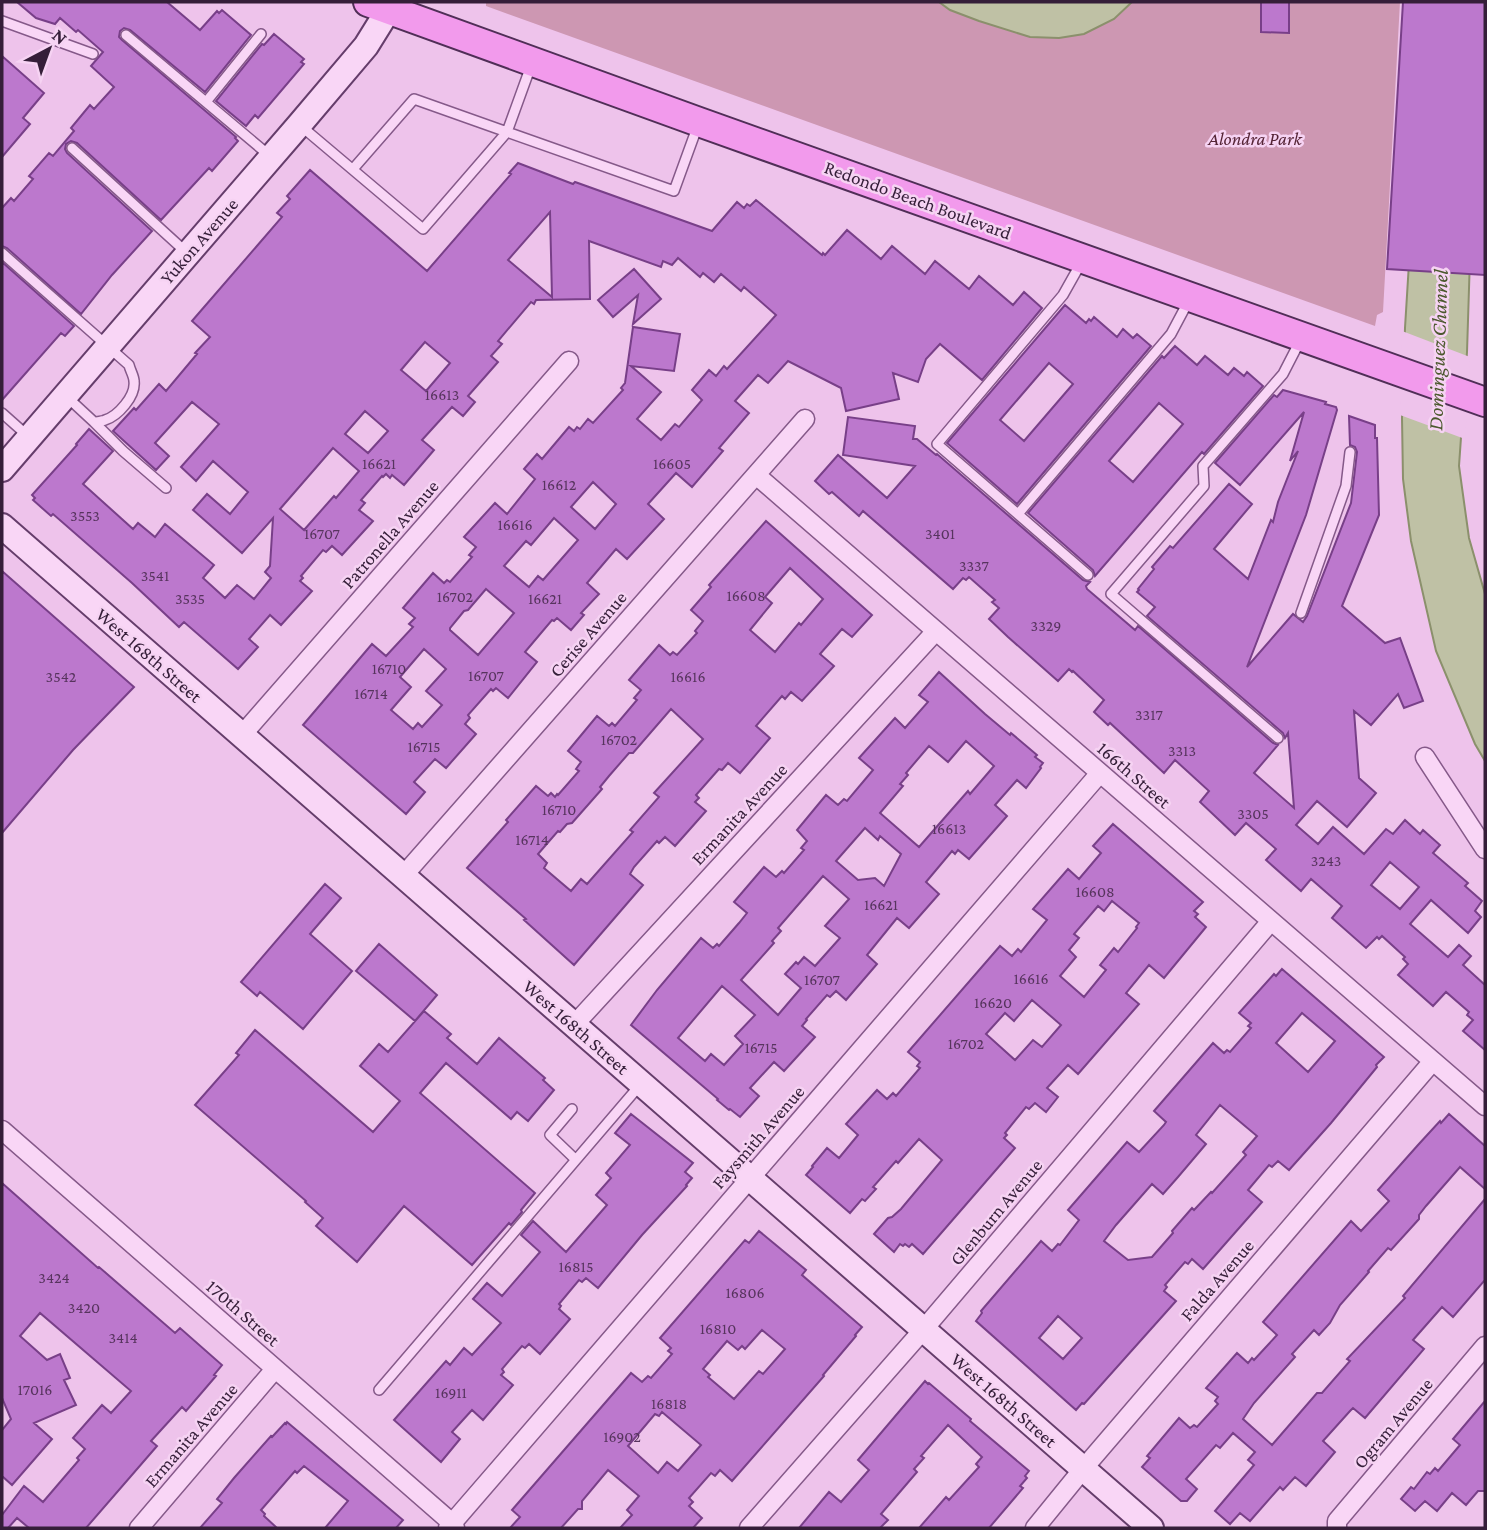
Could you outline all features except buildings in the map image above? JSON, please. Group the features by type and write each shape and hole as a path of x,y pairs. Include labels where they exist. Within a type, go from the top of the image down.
{"main road":[{"name":"Redondo Beach Boulevard","path":"384,4 532,62 1477,399"}],"street":[{"name":"Yukon Avenue","path":"2,469 366,46 384,4"},
{"name":"Patronella Avenue","path":"242,735 569,361"},
{"name":"Cerise Avenue","path":"402,876 805,419"},
{"name":"166th Street","path":"755,475 1485,1106"},
{"name":"West 168th Street","path":"2,526 1151,1528"},
{"name":"Ermanita Avenue","path":"574,1025 936,631"},
{"path":"1425,757 1485,849"},
{"name":"Faysmith Avenue","path":"452,1527 1100,773"},
{"name":"Glenburn Avenue","path":"749,1528 923,1329 1271,921"},
{"name":"Falda Avenue","path":"1035,1528 1433,1061"},
{"name":"170th Street","path":"2,1130 452,1527"},
{"name":"Ogram Avenue","path":"1337,1528 1337,1521 1485,1346"},
{"name":"Ermanita Avenue","path":"139,1528 275,1369"}],"lane":[{"path":"2,21 93,54"},
{"path":"206,102 261,34"},
{"path":"126,35 271,158"},
{"path":"299,125 423,229 507,132 532,62"},
{"path":"353,169 414,99 674,191 699,122"},
{"path":"72,148 188,254"},
{"path":"2,253 129,365 135,381 134,391 115,415 105,421 94,422"},
{"path":"1083,259 1063,295 937,444 1088,575"},
{"path":"1018,514 1171,334 1190,297"},
{"path":"1278,738 1111,594 1204,486 1203,466 1283,374 1303,337"},
{"path":"65,396 166,488"},
{"path":"2,413 29,437"},
{"path":"1301,613 1346,486 1350,452"},
{"path":"379,1390 641,1083"},
{"path":"572,1109 550,1135 575,1159"}],"green space":[{"name":"Alondra Park","path":"486,2 1400,2 1383,312 1377,315 1375,326 486,6"}],"water":[{"path":"939,2 1132,2 1114,19 1084,34 1059,38 1030,37 950,10"},
{"name":"Dominguez Channel","path":"1425,2 1485,2 1459,466 1469,538 1485,594 1485,761 1475,744 1436,651 1411,541 1403,479 1405,328"}],"pier":[{"path":"1402,331 1470,357 1465,439 1400,415"}]}
